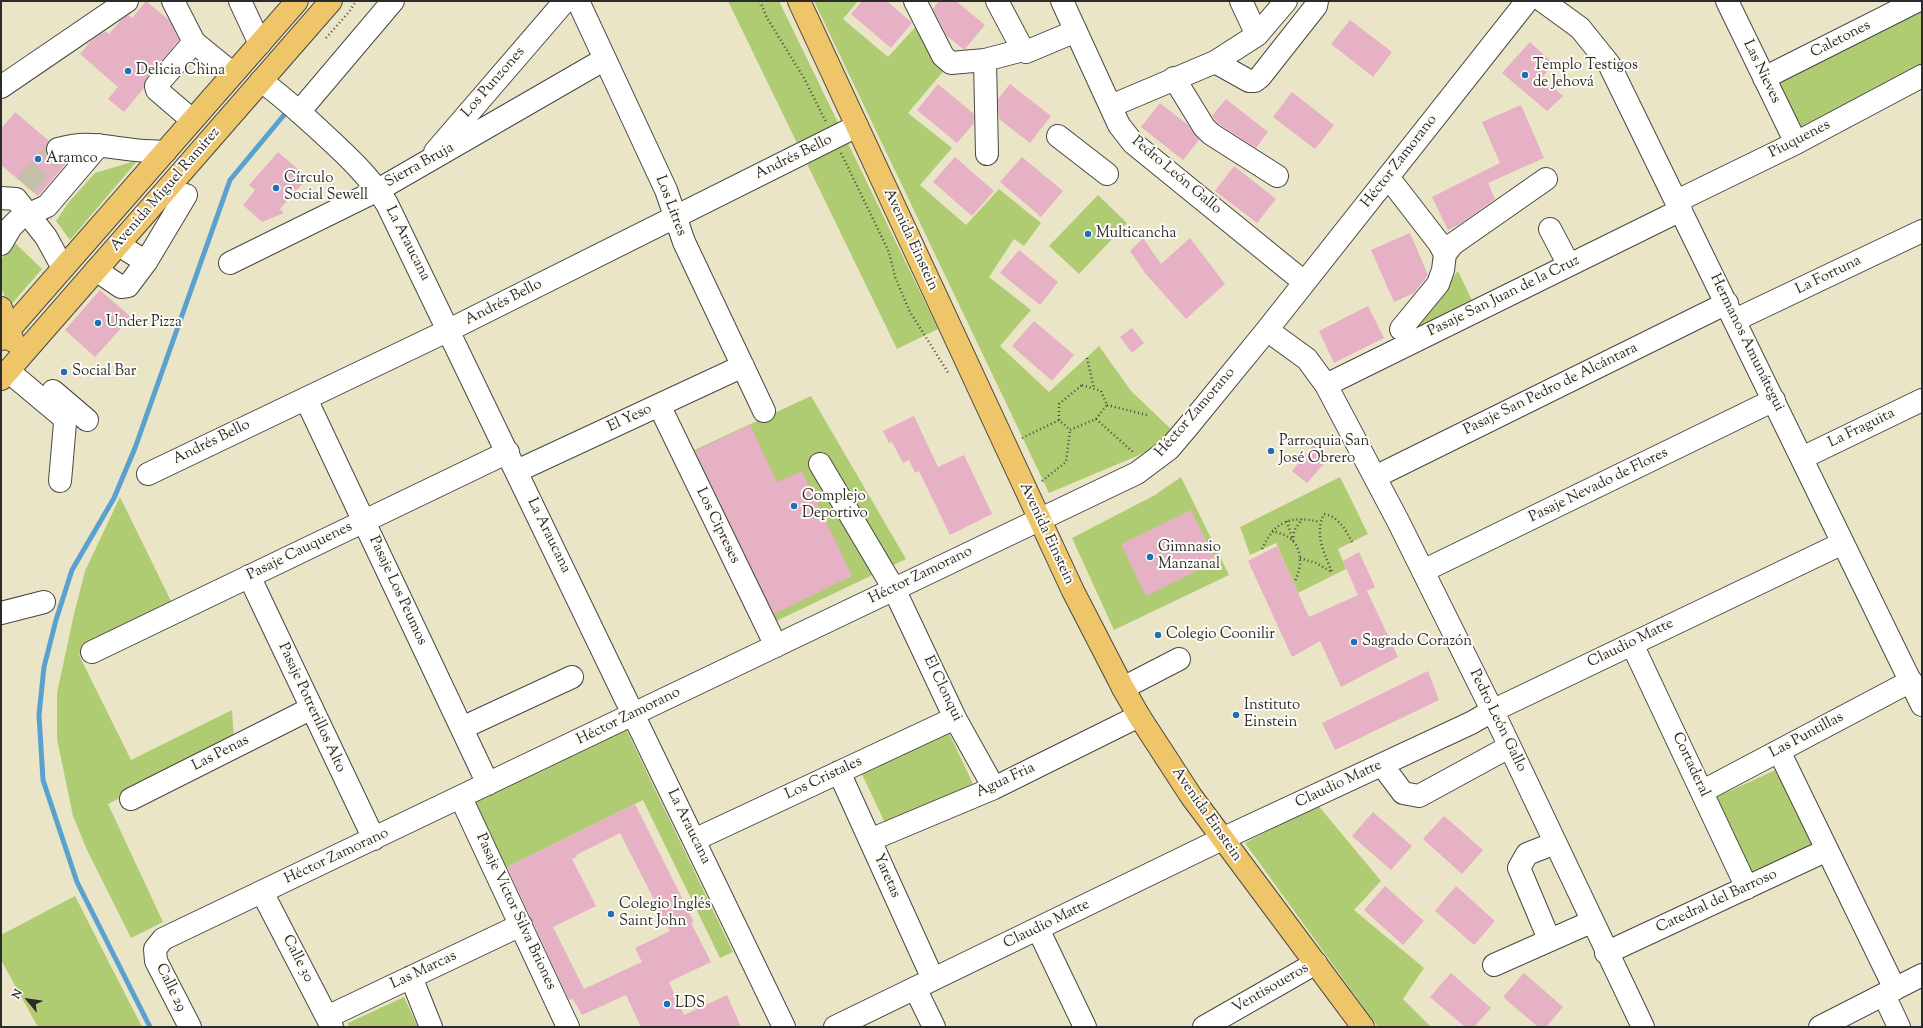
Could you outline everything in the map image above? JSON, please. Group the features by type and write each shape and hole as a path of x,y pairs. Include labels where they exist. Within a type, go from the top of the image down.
{"main road":[{"name":"Avenida Miguel Ramírez","path":"5,334 165,152 232,73 260,44 297,1"},
{"name":"Avenida Miguel Ramírez","path":"10,369 331,1"},
{"name":"Avenida Einstein","path":"799,1 1039,519 1073,591 1123,688 1139,716 1222,839 1363,1027"},
{"path":"1,308 10,369"}],"street":[{"path":"1,87 127,1"},
{"path":"173,1 194,42 232,73"},
{"path":"240,1 260,44"},
{"path":"291,105 393,1"},
{"name":"Los Punzones","path":"424,165 564,1"},
{"name":"Los Litres","path":"578,1 666,190 684,242 764,411"},
{"path":"915,1 943,56 951,62 985,60 1024,50 1030,52 1076,31"},
{"path":"997,1 1024,50"},
{"name":"Pedro León Gallo","path":"1062,1 1119,125 1133,143 1304,282"},
{"path":"1241,1 1257,35"},
{"path":"1111,106 1174,78 1215,62 1257,35 1286,1"},
{"path":"1215,62 1249,81 1255,80 1311,12 1317,1"},
{"name":"Héctor Zamorano","path":"155,949 163,939 461,798 1137,473 1153,463 1169,449 1268,330 1304,282 1527,1"},
{"name":"Hermanos Amunátegui","path":"1543,1 1580,28 1609,64 1922,705"},
{"name":"Las Nieves","path":"1727,1 1796,143"},
{"name":"Caletones","path":"1764,78 1917,1"},
{"path":"192,120 157,90 156,86 194,42"},
{"name":"Sierra Bruja","path":"230,263 378,190 605,60"},
{"path":"985,60 987,154"},
{"name":"Piuquenes","path":"1679,205 1922,76"},
{"path":"1174,78 1204,127 1211,134 1277,176"},
{"name":"La Araucana","path":"261,81 291,105 348,157 378,190 396,220 784,1027"},
{"name":"Andrés Bello","path":"148,474 449,330 857,126"},
{"path":"1058,136 1107,174"},
{"path":"58,149 75,144 100,145 128,150 165,152"},
{"path":"18,199 46,206 100,145"},
{"path":"1388,177 1439,243 1445,254"},
{"path":"1401,329 1438,284 1443,270 1445,254 1453,244 1546,179"},
{"path":"96,270 121,287 128,286 146,262 186,195"},
{"path":"1,244 10,227 19,219 18,199"},
{"path":"18,199 46,237 63,268"},
{"name":"Pasaje San Juan de la Cruz","path":"1326,385 1569,265 1679,205"},
{"path":"1550,229 1569,265"},
{"name":"La Fortuna","path":"1731,312 1922,231"},
{"path":"119,244 146,262"},
{"name":"Pasaje San Pedro de Alcántara","path":"1375,477 1731,312"},
{"name":"Pedro León Gallo","path":"1268,330 1307,359 1326,385 1423,571 1510,747 1640,1026"},
{"name":"El Yeso","path":"512,461 658,405 743,366"},
{"path":"10,369 28,370 88,420"},
{"path":"10,369 63,417 66,427 60,481"},
{"name":"Pasaje Los Peumos","path":"306,399 488,784"},
{"name":"Pasaje Nevado de Flores","path":"1423,571 1774,400"},
{"name":"La Fraguita","path":"1802,458 1922,400"},
{"name":"Los Cipreses","path":"658,405 776,646"},
{"name":"Pasaje Cauquenes","path":"92,652 364,521 512,461"},
{"name":"El Clonqui","path":"820,464 894,589 954,718 994,788"},
{"name":"Claudio Matte","path":"835,1027 1222,839 1471,723 1492,711 1843,543"},
{"name":"Pasaje Potrerillos Alto","path":"249,576 374,839"},
{"path":"1,613 44,602"},
{"name":"Cortaderal","path":"1632,644 1703,791 1747,888"},
{"path":"1123,688 1179,658"},
{"path":"462,728 572,677"},
{"name":"Las Puntillas","path":"1703,791 1910,681"},
{"name":"Las Penas","path":"131,800 312,708"},
{"name":"Agua Fria","path":"870,840 994,788 1139,716"},
{"name":"Los Cristales","path":"694,840 954,718"},
{"path":"1382,764 1403,793 1418,796 1510,747"},
{"path":"1779,751 1827,850 1889,992 1899,1027"},
{"name":"Yaretas","path":"839,772 870,840 924,984 934,1027"},
{"name":"Pasaje Víctor Silva Briones","path":"461,798 568,1027"},
{"path":"1549,939 1519,868 1527,854 1555,843"},
{"name":"Catedral del Barroso","path":"1606,953 1827,850"},
{"name":"Calle 30","path":"262,892 329,1022"},
{"path":"1494,965 1549,939 1591,922"},
{"name":"Las Marcas","path":"329,1022 411,977 521,925"},
{"path":"1038,929 1085,1027"},
{"name":"Calle 29","path":"155,949 156,961 190,1027"},
{"name":"Ventisoueros","path":"1204,1027 1316,963"},
{"path":"1820,1027 1922,976"},
{"path":"411,977 431,1027"}],"path":[{"path":"1087,358 1094,389"},
{"path":"1070,430 1060,420 1058,404 1082,385 1101,390 1107,405"},
{"path":"1107,405 1147,415"},
{"path":"1070,430 1096,419 1107,405"},
{"path":"1096,419 1137,456 1153,463"},
{"path":"1005,446 1060,420"},
{"path":"1027,493 1066,462 1070,430"},
{"path":"1300,558 1316,563 1332,572 1319,540 1320,522 1324,514 1333,516 1339,521 1352,542"},
{"path":"1293,540 1294,531 1302,519"},
{"path":"1262,549 1272,531 1286,521 1302,519 1320,522"},
{"path":"1286,521 1300,558 1300,566 1295,581"},
{"path":"1272,531 1293,540"}],"green space":[{"path":"728,1 779,1 938,329 897,349"},
{"path":"814,1 858,1 843,19 888,57 918,24 953,60 908,113 952,148 920,185 966,225 999,189 1041,223 1024,246 1014,239 989,277 1031,310 1000,346 1049,392 1099,346 1131,391 1171,429 1156,446 1137,456 1049,493"},
{"path":"1922,5 1922,67 1793,133 1770,82"},
{"path":"138,160 70,240 56,221 69,202 95,173"},
{"name":"Multicancha","path":"1098,195 1127,223 1079,274 1049,246"},
{"path":"15,243 42,269 9,307 1,287 1,259"},
{"path":"1458,271 1475,307 1404,337"},
{"name":"Complejo Deportivo","path":"811,396 906,559 770,624 686,454"},
{"name":"Gimnasio Manzanal","path":"1181,477 1229,575 1114,630 1072,538 1155,495"},
{"path":"1340,477 1368,534 1338,549 1346,569 1298,593 1276,543 1250,555 1240,527"},
{"path":"120,497 173,605 79,655 131,760 232,710 234,740 108,804 163,922 131,938 87,850 73,816 57,739 57,693 85,571"},
{"path":"626,729 733,952 720,958 643,800 501,870 468,801"},
{"path":"948,731 973,784 886,825 861,772"},
{"path":"1782,767 1817,845 1745,878 1710,800"},
{"path":"1317,804 1381,881 1354,910 1424,968 1403,999 1431,1027 1378,1027 1245,843"},
{"path":"75,896 142,1027 38,1027 1,960 1,935"},
{"path":"404,997 418,1027 349,1027 348,1023"}],"building":[{"name":"Delicia China","path":"146,1 169,20 179,40 147,78 144,88 124,112 108,99 118,87 80,54 91,41 105,31 109,34 121,20 128,15 132,18"},
{"path":"862,1 887,1 912,23 891,48 851,14"},
{"path":"939,1 956,1 985,25 965,49 947,36 933,9"},
{"path":"1350,20 1392,52 1373,77 1331,44"},
{"name":"Templo Testigos de Jehová","path":"1530,42 1553,63 1542,78 1563,96 1547,111 1502,73"},
{"path":"938,84 974,114 974,123 957,143 917,110"},
{"path":"1010,84 1051,116 1030,143 999,119 998,99"},
{"path":"1292,92 1334,125 1315,149 1273,117"},
{"path":"1226,99 1268,132 1256,148 1219,124 1212,116"},
{"path":"1160,103 1188,125 1199,140 1183,160 1141,127"},
{"path":"1521,105 1544,158 1488,183 1495,199 1460,224 1448,230 1432,197 1500,163 1482,122"},
{"path":"15,112 49,141 46,146 46,152 49,158 55,161 70,159 38,196 1,165 1,129"},
{"name":"Círculo Social Sewell","path":"278,152 308,178 280,209 284,213 262,222 243,205 255,190 249,185"},
{"path":"955,157 994,191 972,216 933,182"},
{"path":"1022,157 1063,191 1041,217 1000,182"},
{"path":"1234,166 1276,199 1257,223 1215,191"},
{"path":"1410,233 1428,275 1414,293 1394,302 1371,250"},
{"path":"1143,238 1161,264 1190,238 1225,284 1186,319 1145,273 1130,251"},
{"path":"1019,250 1058,282 1040,305 1000,273"},
{"name":"Under Pizza","path":"100,290 131,317 95,357 65,330"},
{"path":"1368,306 1384,338 1334,363 1319,331"},
{"path":"1034,321 1074,355 1052,381 1012,346"},
{"path":"1132,328 1144,343 1132,353 1120,337"},
{"path":"914,416 938,467 964,455 992,514 950,535 919,471 915,473 909,460 903,463 892,442 889,443 883,431"},
{"path":"750,425 777,482 802,471 852,576 774,614 695,451"},
{"path":"1314,444 1329,458 1307,483 1292,471"},
{"path":"1191,510 1216,561 1146,596 1121,544"},
{"path":"1277,546 1309,617 1367,591 1398,657 1341,687 1320,641 1292,657 1248,561"},
{"path":"1359,552 1375,587 1358,595 1343,561"},
{"path":"1428,671 1439,700 1335,750 1322,723"},
{"path":"635,804 694,922 691,923 711,962 669,982 684,1015 727,995 741,1027 641,1027 626,995 582,1015 573,999 569,1000 507,867","holes":["620,833 670,931 635,948 642,962 584,989 553,927 596,906 572,859 577,857 576,855"]},
{"path":"1373,812 1412,846 1391,870 1352,836"},
{"path":"1444,816 1483,850 1462,874 1423,839"},
{"path":"1385,886 1424,921 1403,945 1364,910"},
{"path":"1456,886 1495,921 1474,945 1435,911"},
{"path":"1451,973 1491,1008 1474,1027 1465,1027 1430,997"},
{"path":"1524,973 1563,1007 1546,1027 1538,1027 1503,997"}],"waterway":[{"path":"150,1027 77,882 43,780 39,715 44,667 56,620 72,570 114,498 135,448 230,180 289,109"}],"tunnel":[{"path":"25,185 58,149"}],"place":[{"name":"Delicia China","path":"128,71"},
{"name":"Templo Testigos de Jehová","path":"1525,75"},
{"name":"Aramco","path":"38,159"},
{"name":"Círculo Social Sewell","path":"276,188"},
{"name":"Multicancha","path":"1088,234"},
{"name":"Under Pizza","path":"98,323"},
{"name":"Social Bar","path":"64,372"},
{"name":"Parroquia San José Obrero","path":"1271,451"},
{"name":"Complejo Deportivo","path":"794,506"},
{"name":"Gimnasio Manzanal","path":"1150,557"},
{"name":"Colegio Coonilir","path":"1158,635"},
{"name":"Sagrado Corazón","path":"1354,642"},
{"name":"Instituto Einstein","path":"1236,715"},
{"name":"Colegio Inglés Saint John","path":"611,914"},
{"name":"LDS","path":"667,1004"}]}
